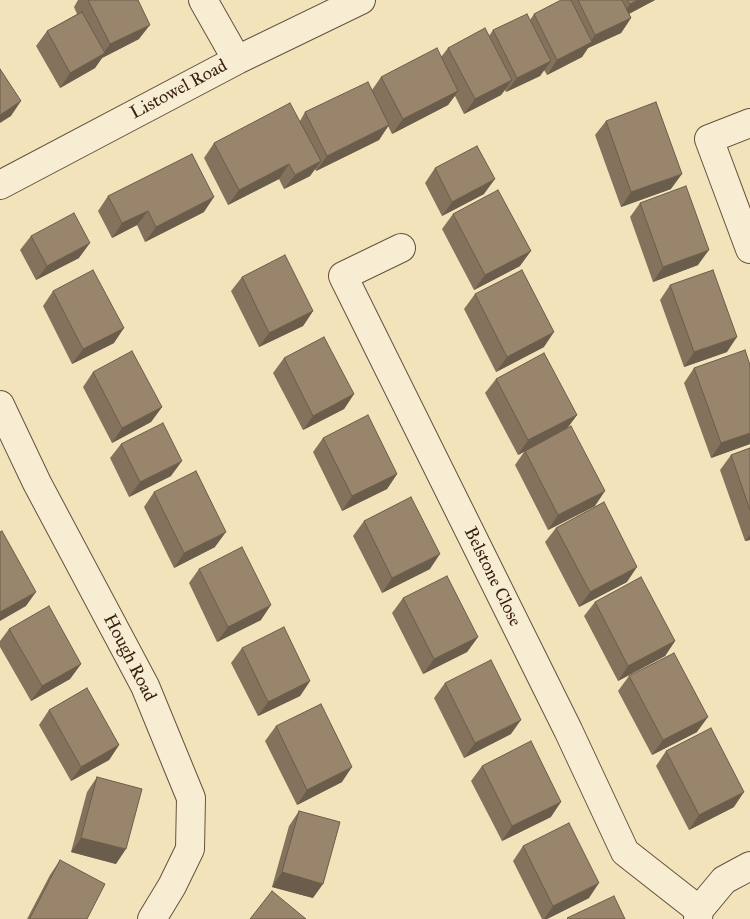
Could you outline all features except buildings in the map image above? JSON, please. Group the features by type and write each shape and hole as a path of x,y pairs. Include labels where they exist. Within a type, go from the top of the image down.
{"street":[{"path":"203,0 237,60"},
{"name":"Listowel Road","path":"0,185 237,60 361,0"},
{"path":"750,123 709,139 750,249"},
{"name":"Belstone Close","path":"401,248 343,276 568,730 625,852 698,914"},
{"name":"Hough Road","path":"0,405 37,483 145,686 191,798 190,849 172,886 152,919"},
{"path":"698,914 724,880 750,866"}]}
